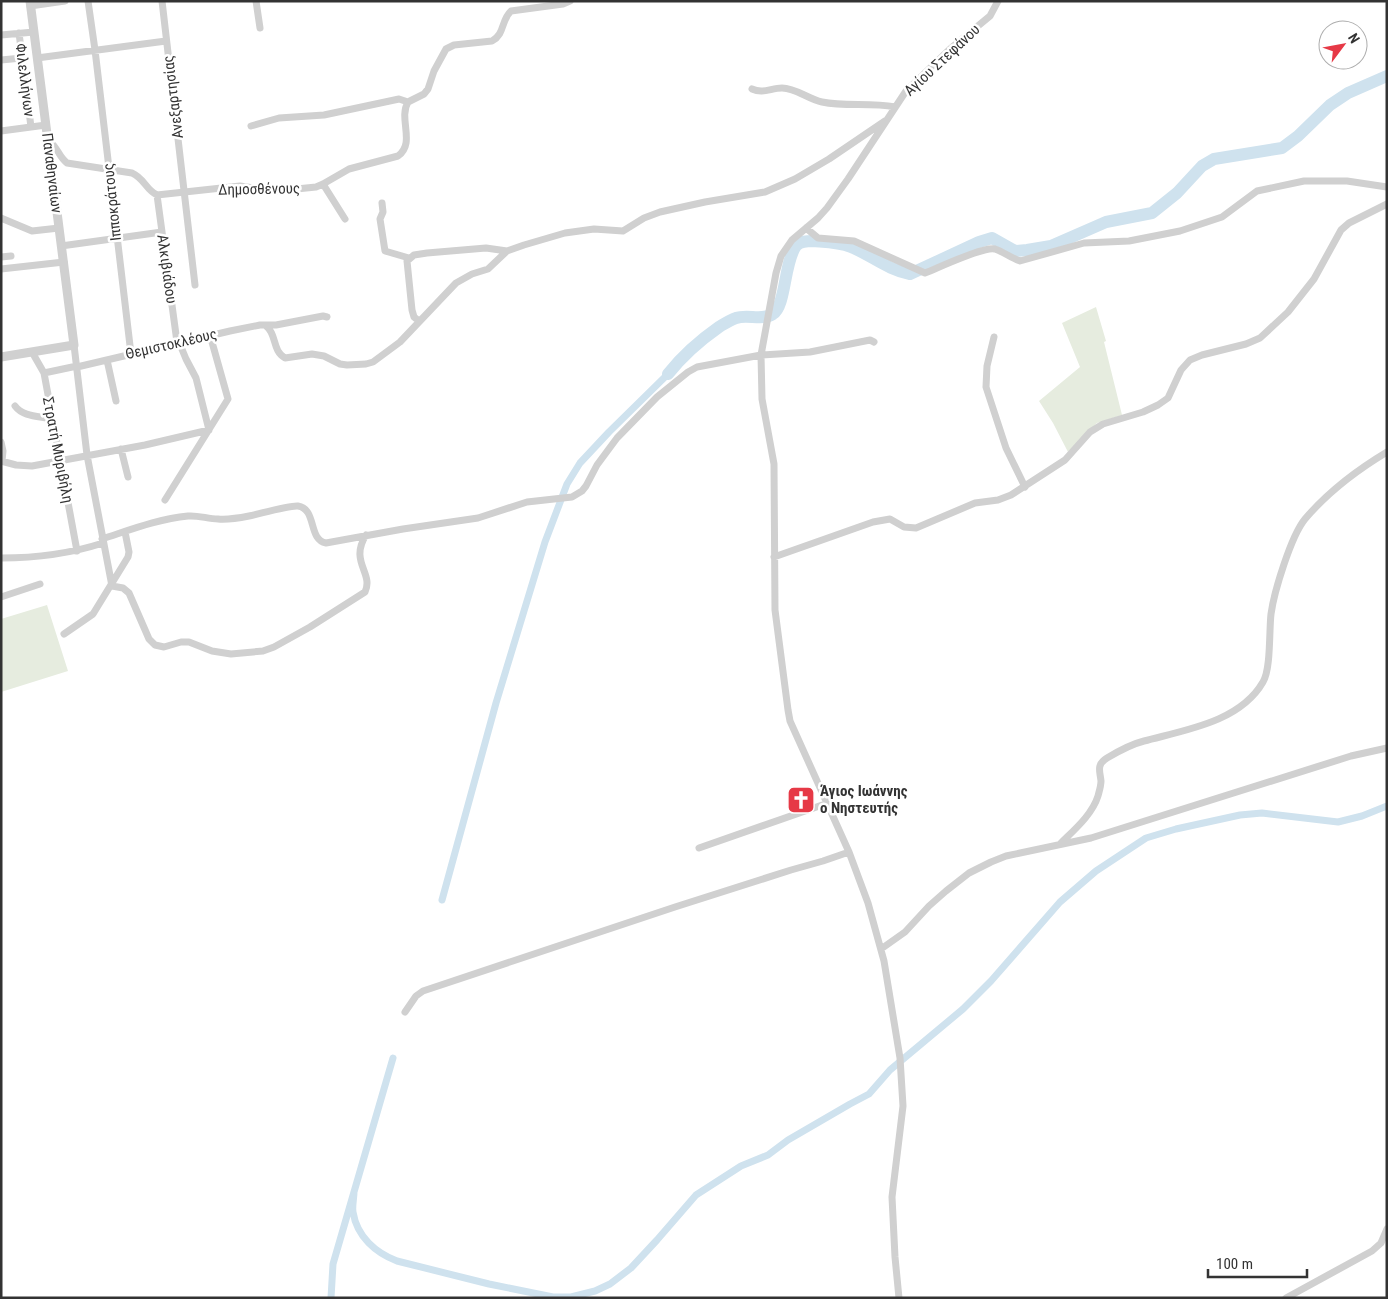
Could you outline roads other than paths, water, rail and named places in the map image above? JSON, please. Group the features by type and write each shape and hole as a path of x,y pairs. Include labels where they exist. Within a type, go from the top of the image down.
{"street":[{"path":"30,4 65,1"},
{"name":"Ιπποκράτους","path":"88,1 131,354"},
{"name":"Ανεξαρτησίας","path":"162,1 195,285"},
{"path":"256,1 260,28"},
{"path":"251,126 279,118 324,115 399,99 408,102 424,94 428,89 446,48 454,45 485,42 497,38 502,30 504,19 511,11 563,4 570,1"},
{"name":"Αγίου Στεφάνου","path":"899,1298 892,1197 903,1106 900,1058 881,949 868,903 828,803 790,720 788,710 775,610 774,464 762,399 761,355 769,307 781,256 792,240 827,208 848,179 894,106 916,81 990,16 998,1"},
{"name":"Παναθηναίων","path":"30,4 74,346"},
{"path":"1,35 34,32"},
{"name":"Φιλελλήνων","path":"19,33 31,127"},
{"path":"37,58 166,41"},
{"path":"1,60 22,58"},
{"path":"752,89 764,91 782,88 822,102 894,106"},
{"name":"Δημοσθένους","path":"157,195 240,186 277,191 324,184 349,170 402,153 407,143 405,113 408,102"},
{"path":"266,326 271,329 278,353 285,358 312,354 340,364 366,364 381,357 400,342 456,283 488,269 507,251 524,244 565,233 584,230 623,231 644,218 660,212 765,192 790,182 829,159 887,119"},
{"path":"1,131 46,125"},
{"path":"48,140 54,144 62,159 67,163 136,175 150,191 157,195"},
{"path":"806,228 818,238 854,241 925,273 983,249 994,249 1020,261 1084,243 1129,241 1180,230 1222,217 1257,191 1304,181 1347,181 1387,188"},
{"path":"324,184 345,219"},
{"name":"Αλκιβιάδου","path":"157,195 178,342 196,378 209,430"},
{"path":"382,203 383,212 380,220 385,251 409,258"},
{"path":"774,558 885,519 894,521 904,527 916,528 969,505 1005,498 1025,487 1064,460 1090,432 1103,424 1158,406 1168,398 1182,370 1190,360 1202,354 1246,344 1260,338 1288,312 1314,279 1341,230 1387,204"},
{"path":"1,218 32,231 59,228"},
{"path":"61,246 162,232"},
{"path":"418,321 414,317 412,310 407,261 409,258 414,255 427,253 486,248 507,251"},
{"path":"1,257 11,256"},
{"path":"1,269 64,262"},
{"name":"Θεμιστοκλέους","path":"44,374 210,335 323,316 327,317"},
{"path":"164,500 228,397 210,335"},
{"path":"994,337 987,366 986,387 1006,448 1025,487"},
{"path":"1,558 41,556 77,551 125,532 181,517 229,519 297,506 304,508 307,512 318,538 323,543 457,522 486,516 517,504 572,497 586,486 597,465 617,438 657,397 696,367 761,355 810,352 870,340 874,342"},
{"path":"1,357 74,346 87,455 112,586"},
{"name":"Στρατή Μυριβήλη","path":"32,352 44,374 77,551"},
{"path":"107,360 116,401"},
{"path":"15,406 19,412 52,419"},
{"path":"1,442 3,451 2,461 16,465 32,466 209,430"},
{"path":"121,449 128,477"},
{"path":"1061,844 1088,814 1097,798 1101,781 1098,772 1099,766 1105,759 1142,741 1166,736 1220,718 1248,702 1264,681 1271,614 1277,582 1304,520 1349,476 1387,452"},
{"path":"64,634 93,614 112,586 128,557 129,552 125,532"},
{"path":"112,586 123,588 129,593 149,638 155,645 164,647 189,642 212,651 231,654 263,651 310,627 366,592 368,582 360,556 361,546 366,535"},
{"path":"1,597 40,584"},
{"path":"881,949 904,932 937,899 979,867 1006,856 1091,838 1351,756 1387,748"},
{"path":"699,848 828,803"},
{"path":"405,1012 416,996 423,991 675,907 848,852"},
{"path":"1286,1298 1372,1251 1381,1243 1387,1229"}],"waterway":[{"path":"668,374 692,349 727,322 740,317 765,317 773,314 783,293 792,253 796,246 802,242 811,241 846,245 887,266 910,274 979,242 992,238 1015,251 1051,246 1106,222 1152,213 1177,193 1202,166 1214,159 1282,148 1298,136 1330,105 1348,93 1387,76"},
{"path":"442,900 496,703 545,542 567,484 580,463 668,374"},
{"path":"354,1192 353,1212 359,1229 375,1249 389,1258 489,1284 553,1297 571,1297 595,1291 610,1284 631,1268 696,1195 741,1166 768,1155 788,1140 869,1094 890,1070 963,1009 991,981 1060,902 1096,871 1146,838 1176,829 1240,815 1262,813 1338,822 1362,816 1387,806"},
{"path":"331,1298 333,1264 393,1058"}],"place":[{"name":"Άγιος Ιωάννης ο Νηστευτής","path":"801,800"}]}
